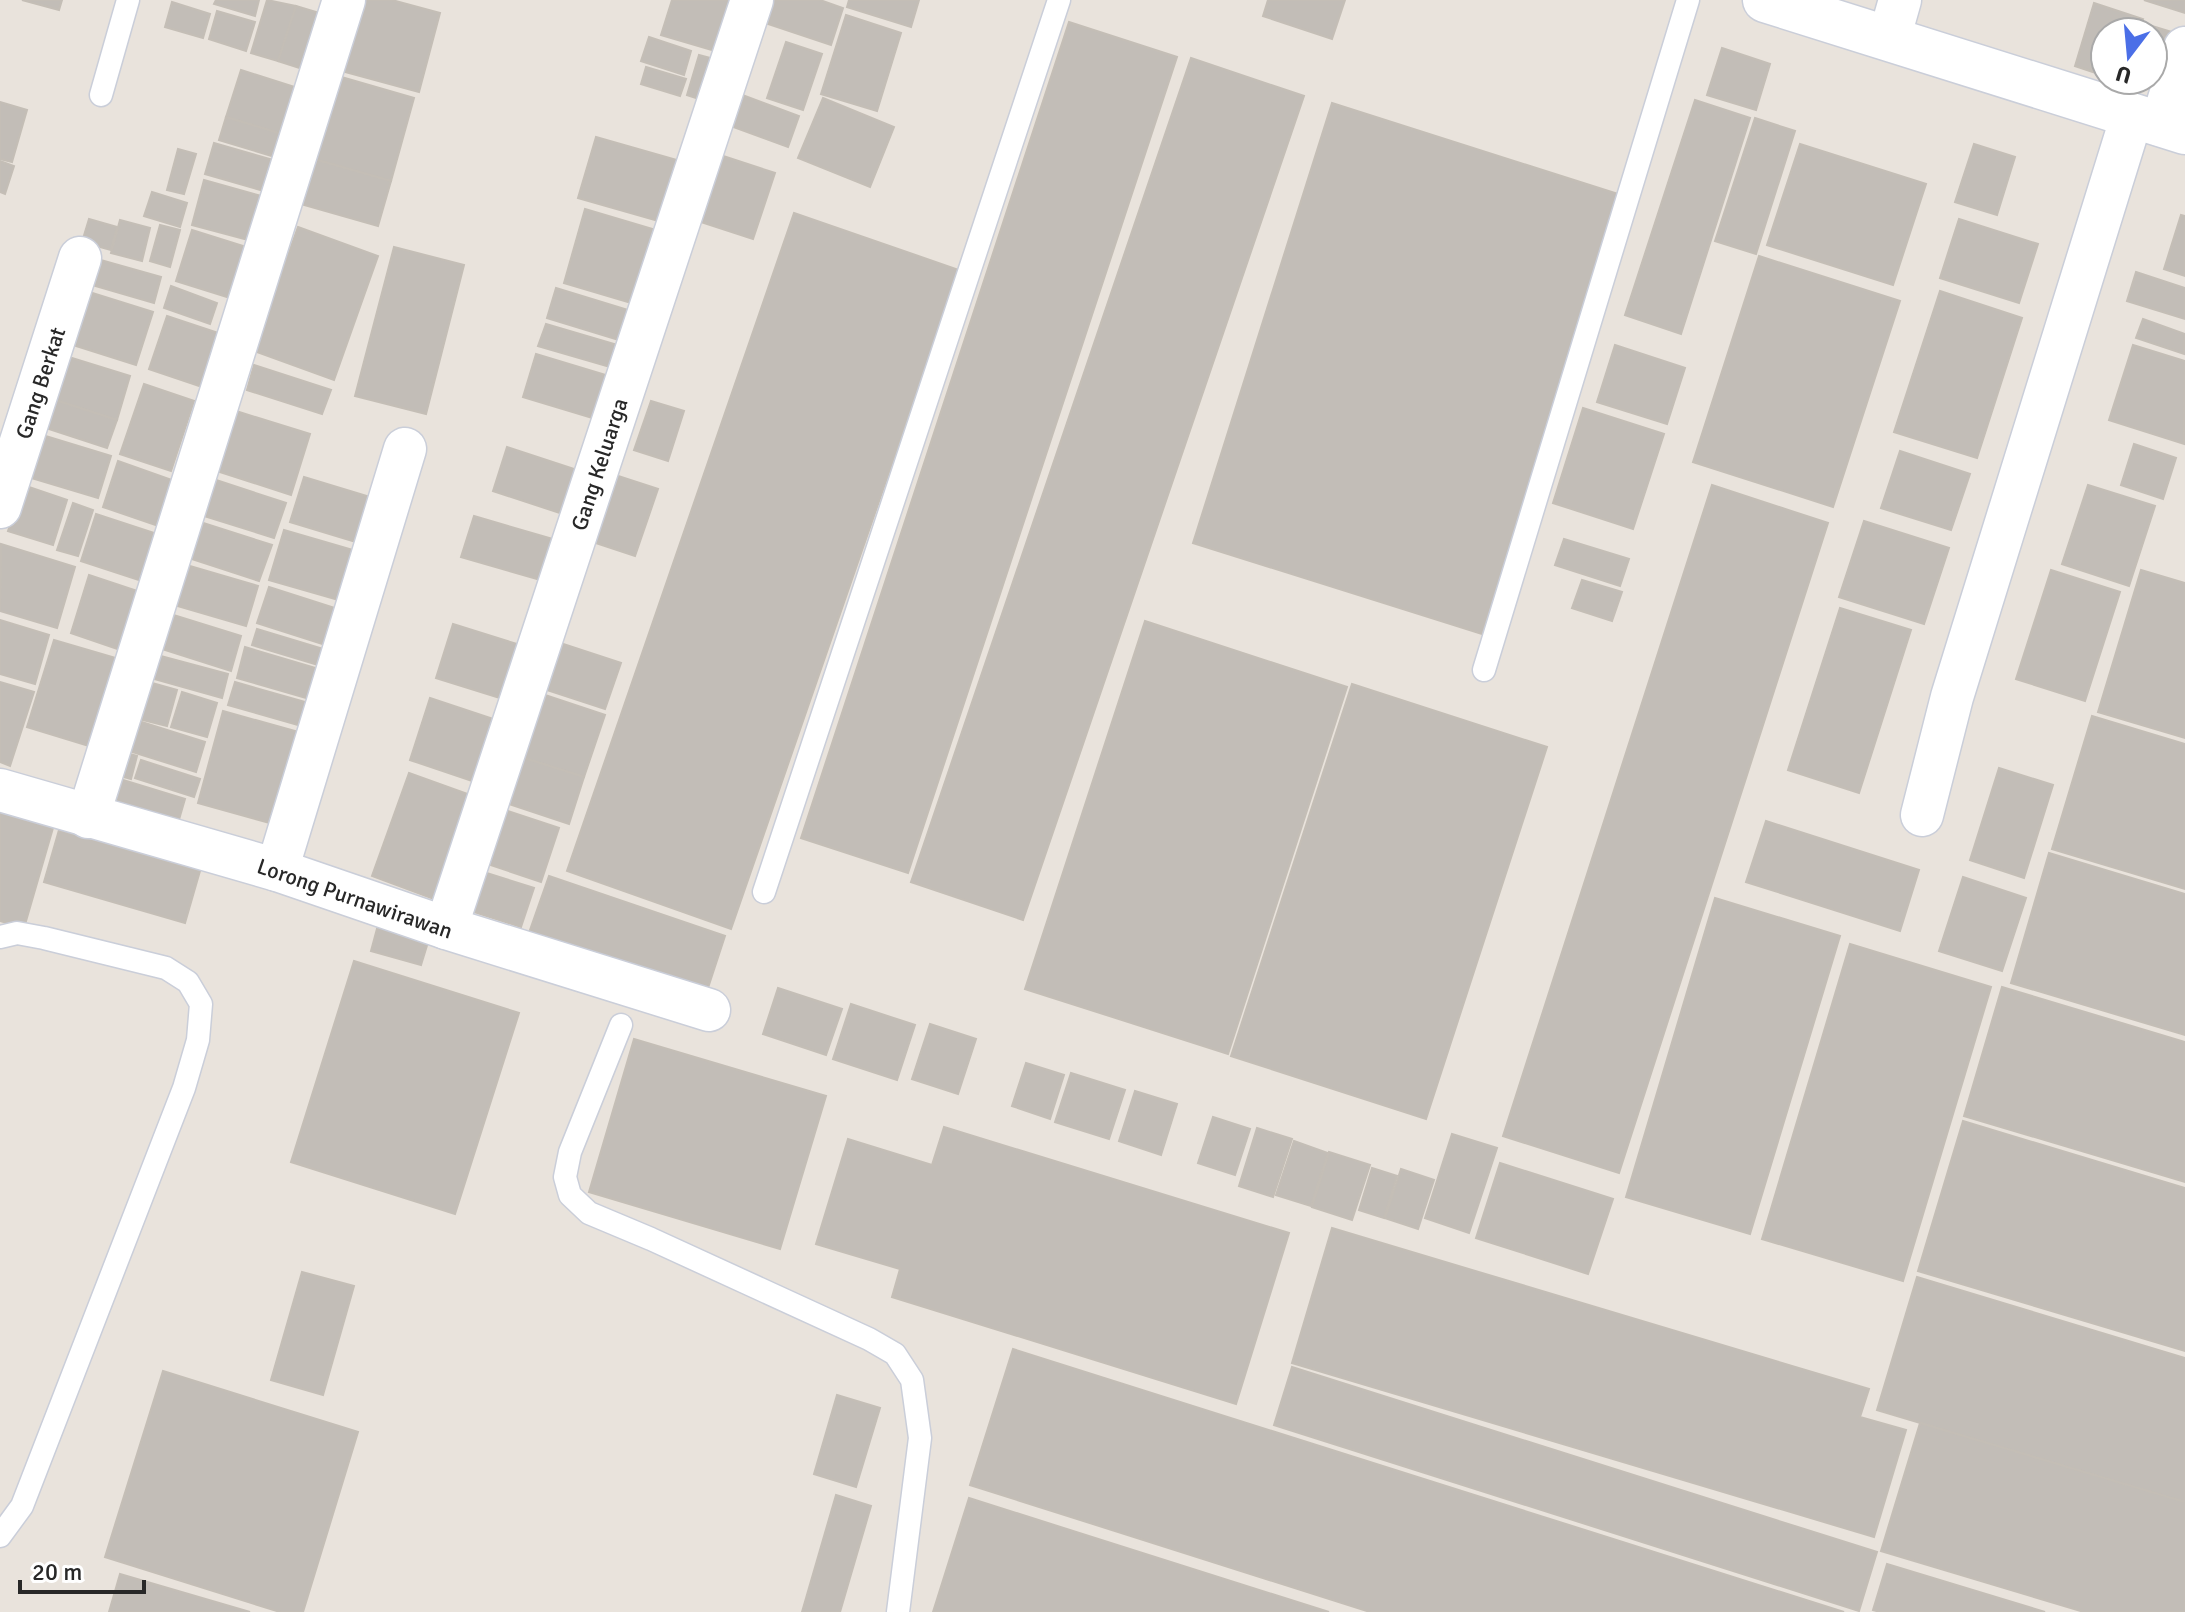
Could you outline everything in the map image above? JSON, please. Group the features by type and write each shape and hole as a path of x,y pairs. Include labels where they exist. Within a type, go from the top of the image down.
{"street":[{"path":"88,817 344,0"},
{"name":"Gang Keluarga","path":"446,928 752,0"},
{"path":"1792,4 1894,19 2159,124"},
{"path":"1922,815 1952,697 2185,48"},
{"name":"Gang Berkat","path":"0,507 80,258"},
{"path":"277,870 405,449"},
{"name":"Lorong Purnawirawan","path":"0,790 277,870 446,928 709,1010"}],"lane":[{"path":"101,95 128,0"},
{"path":"764,892 1059,0"},
{"path":"1484,670 1688,0"},
{"path":"0,937 17,933 44,938 166,968 188,982 201,1004 198,1040 184,1088 22,1506 0,1536"},
{"path":"621,1025 570,1152 565,1177 570,1195 589,1213 869,1339 895,1354 912,1380 920,1438 898,1612"}],"building":[{"path":"22,0 62,0 59,10"},
{"path":"216,0 259,0 255,16 214,4"},
{"path":"267,0 296,6 278,61 251,53"},
{"path":"358,0 392,0 440,13 419,92 338,70"},
{"path":"672,0 738,0 722,53 661,35"},
{"path":"766,0 820,0 843,8 831,45 759,21"},
{"path":"849,0 919,0 911,27 847,7"},
{"path":"1268,0 1345,0 1332,39 1263,16"},
{"path":"2144,0 2185,0 2185,13"},
{"path":"172,2 210,14 203,38 165,27"},
{"path":"2094,3 2134,16 2090,16"},
{"path":"296,6 329,16 312,72 278,61"},
{"path":"217,11 255,22 246,51 209,39"},
{"path":"846,15 901,33 877,111 821,94"},
{"path":"2089,20 2089,71 2075,66"},
{"path":"1069,22 1177,57 908,873 801,838"},
{"path":"2169,31 2185,36 2169,89"},
{"path":"649,37 691,51 684,75 641,61"},
{"path":"786,42 822,54 803,110 767,98"},
{"path":"1722,48 1770,64 1756,110 1707,95"},
{"path":"699,55 714,59 702,100 687,95"},
{"path":"1191,58 1304,96 1023,920 911,882"},
{"path":"646,67 686,79 680,96 641,84"},
{"path":"241,70 310,92 295,138 226,117"},
{"path":"331,74 414,98 391,181 307,157"},
{"path":"737,93 799,116 788,147 725,124"},
{"path":"823,98 894,127 870,187 798,158"},
{"path":"1695,100 1750,118 1681,334 1625,315"},
{"path":"0,102 27,110 12,162 0,159"},
{"path":"1332,103 1621,195 1482,634 1193,543"},
{"path":"226,117 295,138 288,161 219,140"},
{"path":"1755,118 1795,131 1756,254 1715,241"},
{"path":"596,137 680,161 662,222 578,198"},
{"path":"214,143 280,162 271,193 205,174"},
{"path":"1800,144 1926,184 1893,285 1767,245"},
{"path":"1974,144 2015,157 1997,215 1955,202"},
{"path":"178,149 196,154 184,194 167,190"},
{"path":"714,153 775,173 753,239 692,219"},
{"path":"307,157 391,181 378,226 294,202"},
{"path":"0,161 14,166 5,194 0,192"},
{"path":"204,180 265,197 252,241 192,225"},
{"path":"152,192 187,203 180,227 144,216"},
{"path":"585,209 659,231 638,305 564,283"},
{"path":"794,213 959,270 731,929 567,871"},
{"path":"2181,215 2185,216 2185,276 2164,269"},
{"path":"89,219 117,227 111,250 82,242"},
{"path":"1959,219 2038,244 2019,303 1940,278"},
{"path":"120,220 150,228 142,261 111,253"},
{"path":"160,225 180,230 170,267 150,261"},
{"path":"298,227 378,256 334,380 254,351"},
{"path":"192,230 262,252 246,303 176,281"},
{"path":"394,247 464,265 426,414 355,396"},
{"path":"1759,256 1900,301 1833,507 1693,462"},
{"path":"90,257 161,277 154,303 82,282"},
{"path":"2136,272 2185,288 2185,319 2127,301"},
{"path":"171,286 217,303 210,324 164,308"},
{"path":"556,288 631,311 622,341 547,318"},
{"path":"86,291 153,312 136,365 70,344"},
{"path":"1940,291 2022,318 1977,458 1894,432"},
{"path":"167,316 224,335 205,388 149,369"},
{"path":"2143,319 2185,334 2184,354 2136,338"},
{"path":"546,324 624,347 617,369 538,346"},
{"path":"1615,345 1685,368 1667,424 1597,402"},
{"path":"2133,345 2185,361 2184,444 2109,420"},
{"path":"59,354 130,376 117,420 46,397"},
{"path":"536,354 612,377 599,420 523,397"},
{"path":"254,365 331,390 322,414 247,390"},
{"path":"144,384 194,401 171,471 120,454"},
{"path":"46,397 117,420 107,448 37,425"},
{"path":"651,401 684,411 668,461 634,450"},
{"path":"1583,408 1664,434 1633,529 1553,503"},
{"path":"236,411 310,434 291,495 217,471"},
{"path":"39,434 111,456 98,498 25,476"},
{"path":"2134,444 2176,458 2163,499 2121,485"},
{"path":"507,447 589,474 575,518 493,491"},
{"path":"1900,451 1970,474 1951,530 1881,508"},
{"path":"118,461 189,486 173,531 103,507"},
{"path":"612,474 658,489 635,556 590,541"},
{"path":"304,477 383,501 369,546 290,522"},
{"path":"210,478 286,503 274,538 198,514"},
{"path":"23,485 67,500 53,545 8,531"},
{"path":"1712,485 1828,523 1619,1173 1503,1136"},
{"path":"2088,485 2155,506 2129,586 2062,564"},
{"path":"73,503 93,510 78,556 57,550"},
{"path":"96,514 166,537 151,584 81,561"},
{"path":"474,516 556,540 544,581 461,557"},
{"path":"197,521 272,545 259,581 186,557"},
{"path":"1864,521 1949,548 1924,624 1839,597"},
{"path":"284,530 363,553 349,603 269,580"},
{"path":"1564,539 1629,559 1620,586 1555,565"},
{"path":"1,544 75,567 57,628 0,611"},
{"path":"183,564 258,586 246,626 171,604"},
{"path":"2051,570 2120,592 2085,701 2016,679"},
{"path":"2141,570 2185,583 2185,738 2098,712"},
{"path":"89,575 152,596 132,654 71,633"},
{"path":"1582,580 1622,592 1612,621 1572,608"},
{"path":"269,587 350,613 338,649 257,623"},
{"path":"1840,608 1911,630 1859,793 1788,770"},
{"path":"167,613 241,636 231,671 156,647"},
{"path":"0,620 49,635 35,684 0,674"},
{"path":"1145,621 1347,687 1228,1054 1025,989"},
{"path":"453,624 520,645 503,699 436,678"},
{"path":"257,629 333,652 328,668 252,645"},
{"path":"548,639 621,663 605,709 532,685"},
{"path":"54,640 129,662 102,750 27,727"},
{"path":"245,647 322,670 313,700 237,678"},
{"path":"157,655 228,674 222,698 151,678"},
{"path":"145,681 177,690 167,726 135,718"},
{"path":"0,682 34,692 10,766 0,762"},
{"path":"235,682 312,704 305,727 228,705"},
{"path":"1352,684 1547,747 1426,1119 1231,1056"},
{"path":"533,691 605,715 584,777 512,754"},
{"path":"182,692 217,703 207,737 171,727"},
{"path":"430,698 496,720 475,782 410,760"},
{"path":"223,711 302,733 277,825 198,803"},
{"path":"2092,716 2185,744 2185,889 2052,849"},
{"path":"129,718 205,742 196,772 120,748"},
{"path":"116,750 137,756 131,779 109,773"},
{"path":"512,754 584,777 569,824 497,800"},
{"path":"141,760 200,779 194,797 135,778"},
{"path":"1999,768 2053,785 2024,878 1970,860"},
{"path":"409,773 479,798 442,902 372,876"},
{"path":"110,776 185,799 178,823 102,800"},
{"path":"493,806 559,828 541,882 476,860"},
{"path":"0,813 53,828 24,928 0,921"},
{"path":"1766,821 1919,870 1900,931 1746,882"},
{"path":"59,830 200,871 185,923 44,882"},
{"path":"2049,853 2185,894 2185,1035 2011,983"},
{"path":"477,870 534,888 521,927 465,909"},
{"path":"549,876 725,936 706,994 529,933"},
{"path":"1963,877 2026,898 2002,971 1939,951"},
{"path":"1715,898 1840,936 1750,1234 1626,1197"},
{"path":"378,925 429,939 421,965 371,951"},
{"path":"1850,944 1991,987 1903,1281 1762,1239"},
{"path":"354,961 519,1013 455,1214 291,1162"},
{"path":"2002,987 2185,1042 2185,1182 1964,1116"},
{"path":"778,988 842,1009 826,1055 763,1034"},
{"path":"851,1004 915,1025 897,1080 833,1059"},
{"path":"930,1024 976,1039 958,1094 912,1079"},
{"path":"634,1039 826,1096 780,1249 589,1192"},
{"path":"1026,1063 1064,1075 1050,1119 1012,1106"},
{"path":"1071,1073 1125,1090 1109,1139 1055,1122"},
{"path":"1135,1091 1177,1104 1161,1155 1119,1141"},
{"path":"1213,1117 1250,1129 1235,1175 1198,1163"},
{"path":"1963,1121 2185,1188 2185,1351 1918,1271"},
{"path":"944,1127 1289,1233 1236,1404 892,1297 900,1269 816,1244 848,1139 932,1165"},
{"path":"1257,1128 1292,1139 1273,1197 1239,1186"},
{"path":"1452,1134 1497,1148 1469,1233 1425,1218"},
{"path":"1294,1141 1328,1153 1311,1206 1276,1195"},
{"path":"1329,1152 1370,1165 1352,1220 1312,1207"},
{"path":"1500,1163 1613,1199 1588,1274 1476,1238"},
{"path":"1372,1168 1397,1176 1384,1218 1359,1210"},
{"path":"1401,1169 1434,1180 1418,1229 1385,1218"},
{"path":"1332,1228 1869,1389 1860,1417 1906,1430 1874,1537 1292,1363"},
{"path":"302,1272 354,1286 323,1395 271,1380"},
{"path":"1917,1277 2185,1358 2185,1502 1877,1410"},
{"path":"1013,1349 1844,1612 1370,1612 970,1485"},
{"path":"1292,1367 1877,1552 1859,1611 1274,1425"},
{"path":"163,1371 358,1432 303,1612 280,1612 105,1557"},
{"path":"837,1395 880,1408 856,1487 814,1474"},
{"path":"1920,1423 2185,1502 2185,1612 2084,1612 1881,1551"},
{"path":"836,1495 871,1506 840,1612 802,1612"},
{"path":"969,1498 1329,1612 933,1612"},
{"path":"1887,1564 2045,1612 1873,1610"},
{"path":"120,1574 250,1612 109,1612"}]}
